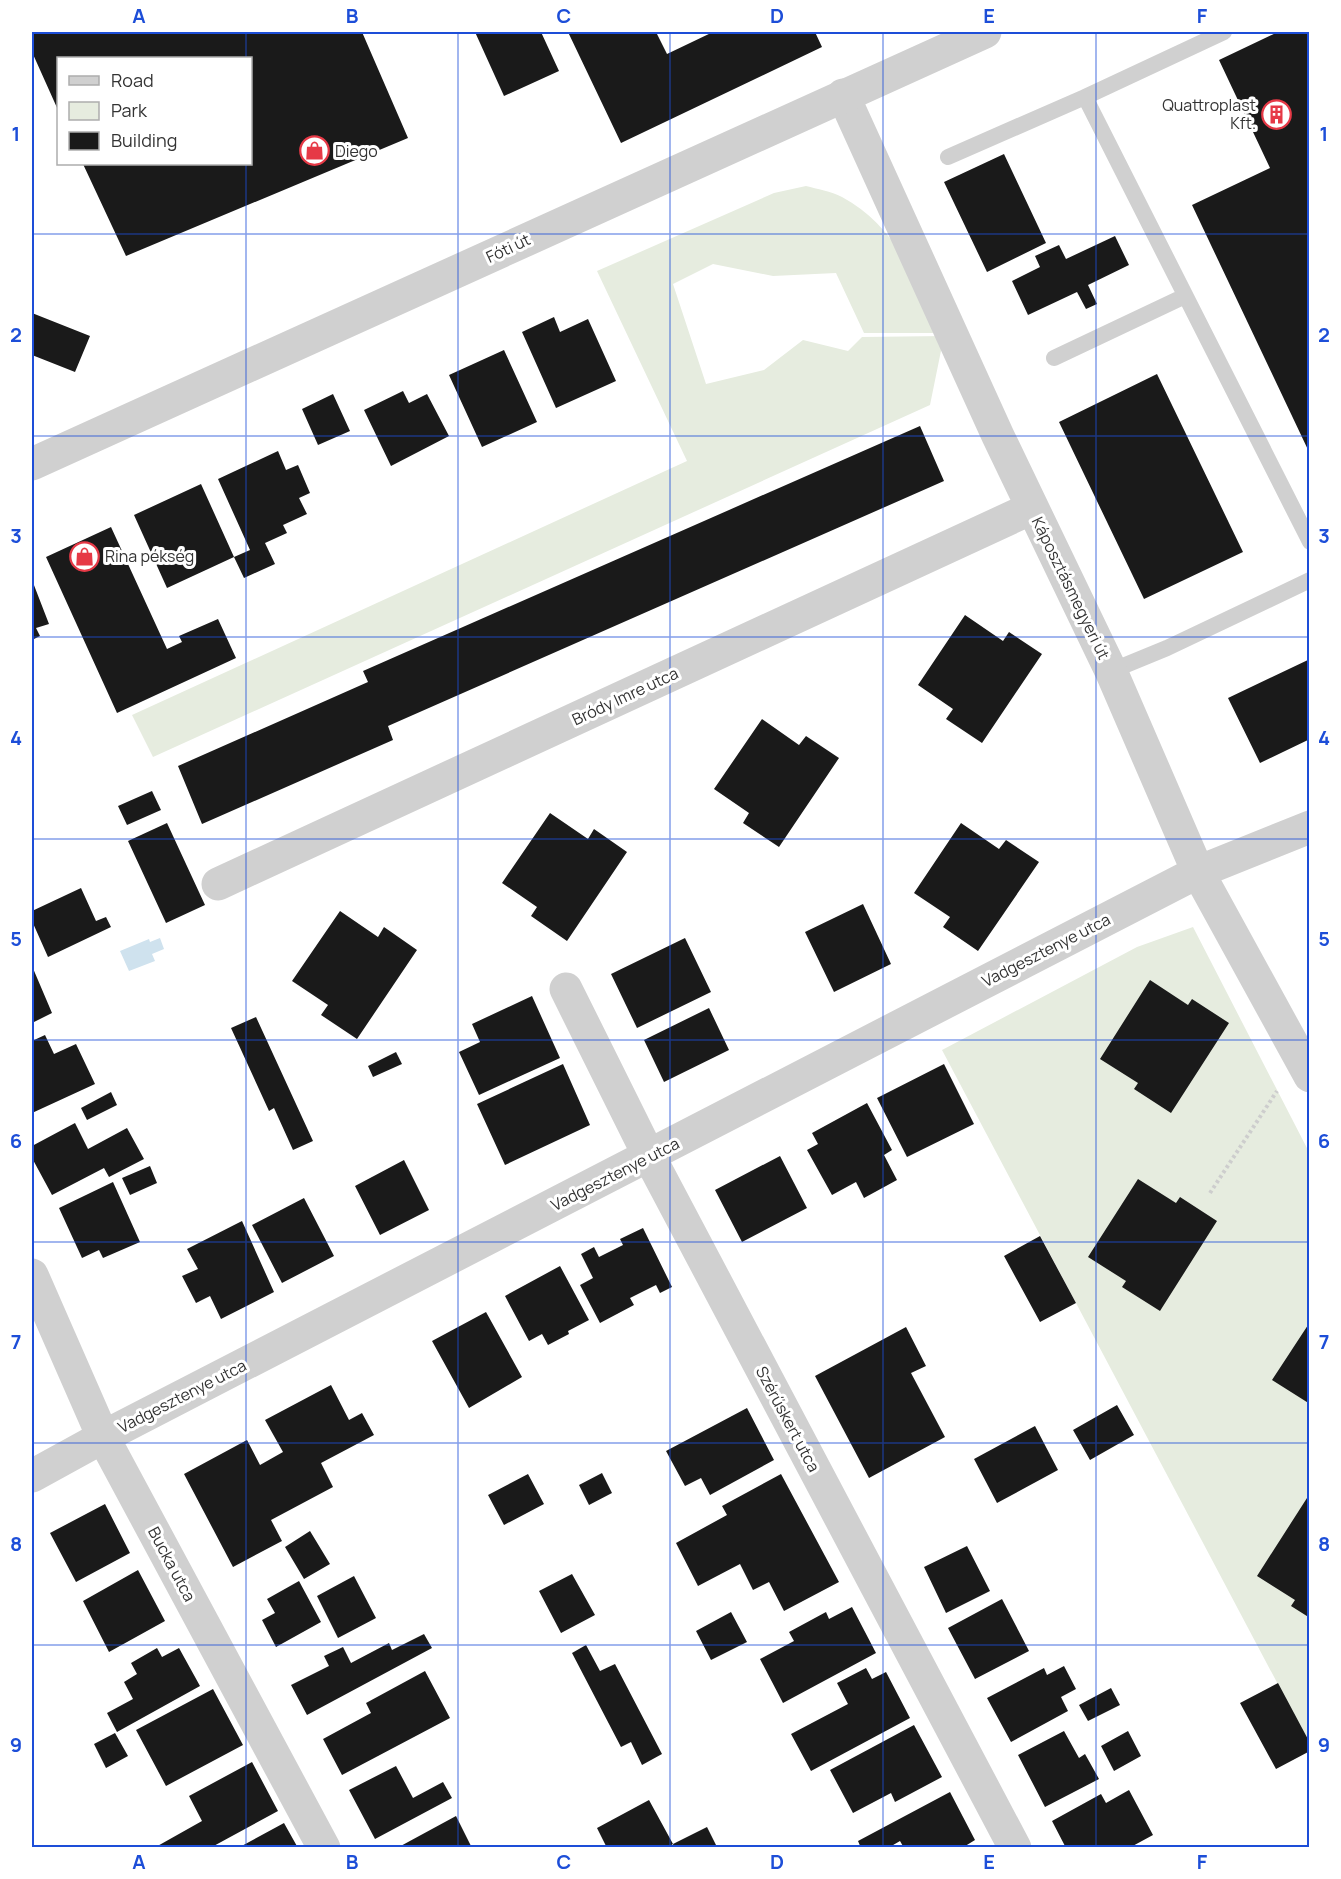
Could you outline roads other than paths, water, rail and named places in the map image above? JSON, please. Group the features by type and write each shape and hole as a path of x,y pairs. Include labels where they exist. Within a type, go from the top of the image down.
{"street":[{"name":"Fóti út","path":"32,464 985,32"},
{"name":"Káposztásmegyeri út","path":"843,96 1032,508 1111,671 1198,872 1305,1067"},
{"name":"Bródy Imre utca","path":"218,885 1032,508"},
{"name":"Vadgesztenye utca","path":"32,1476 1198,872 1310,827"},
{"name":"Szérűskert utca","path":"566,989 649,1156 1015,1848"},
{"name":"Bucka utca","path":"32,1275 104,1437 324,1848"}],"lane":[{"path":"948,157 1085,97 1224,32"},
{"path":"1085,97 1310,542"},
{"path":"1054,358 1185,296"},
{"path":"1111,671 1167,648 1310,580"}],"water":[{"path":"160,938 164,949 152,954 155,961 129,971 120,951 149,939 150,942"}],"place":[{"name":"Quattroplast Kft.","path":"1277,114"},
{"name":"Diego","path":"314,151"},
{"name":"Rina pékség","path":"84,556"}]}
